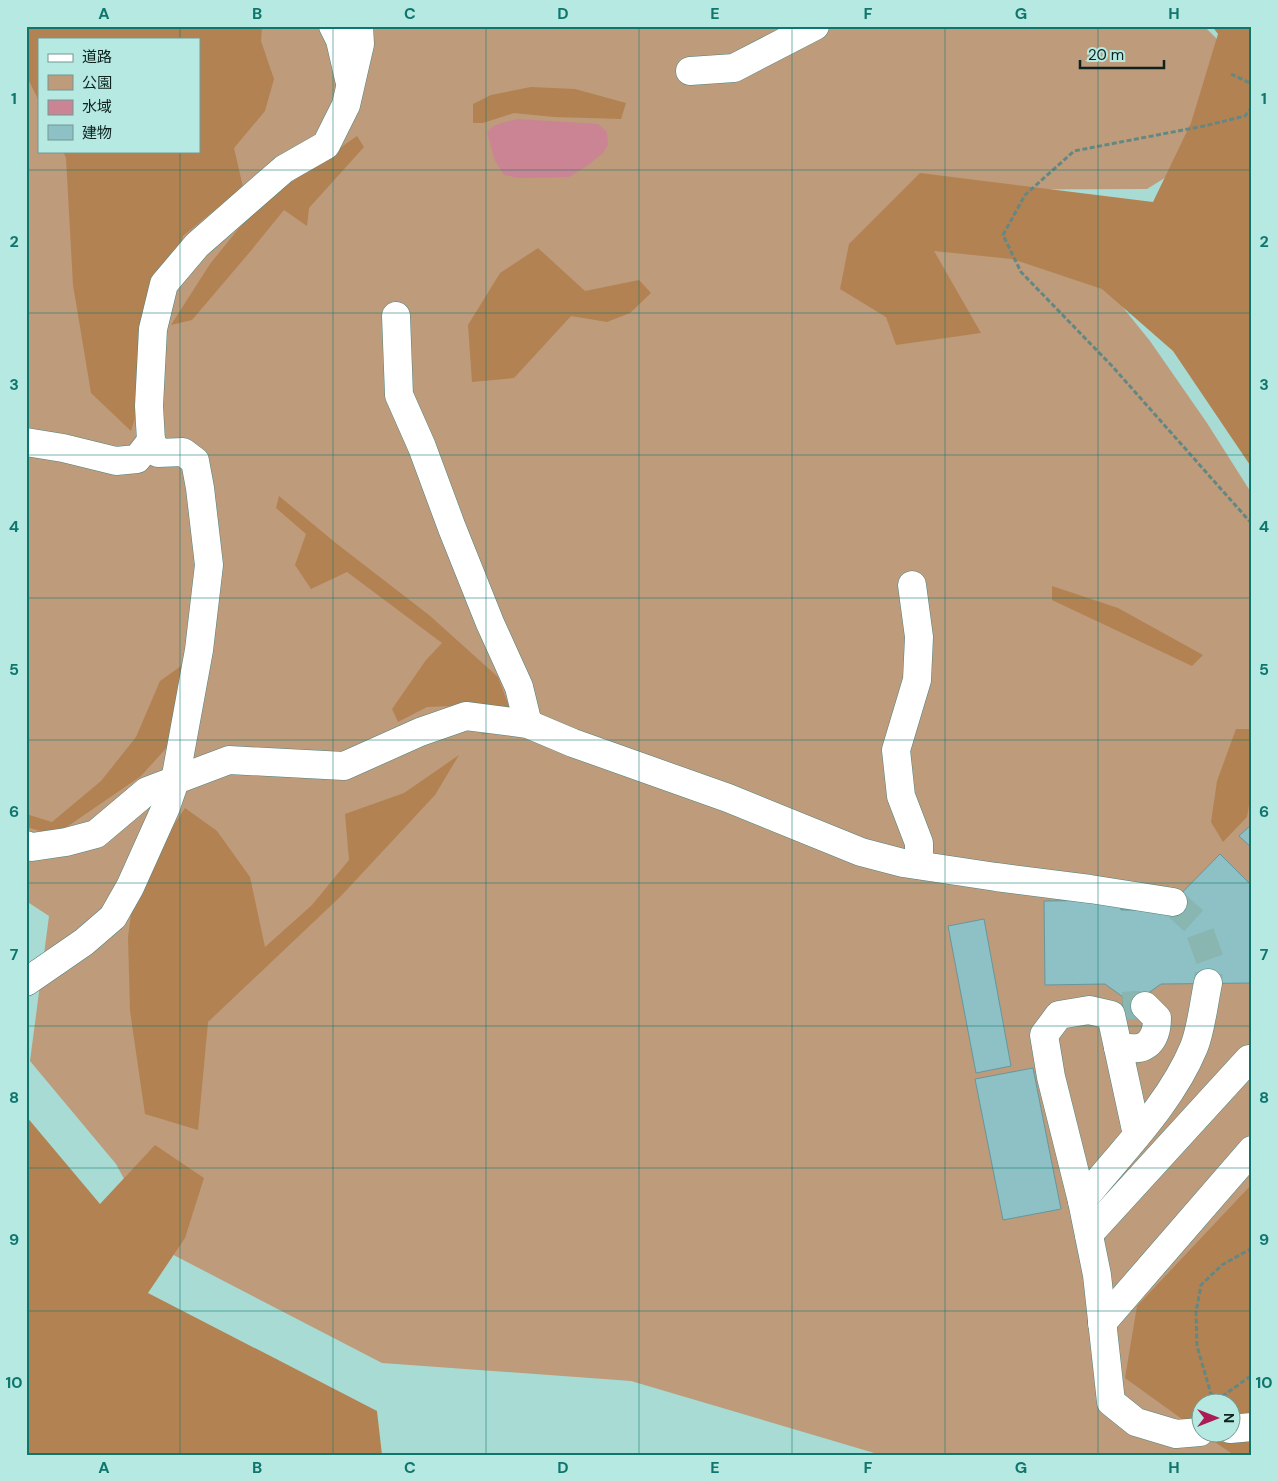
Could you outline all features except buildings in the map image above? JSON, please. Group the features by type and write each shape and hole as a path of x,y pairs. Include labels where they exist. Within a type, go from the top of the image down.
{"lane":[{"path":"333,26 340,40 351,86"},
{"path":"26,982 84,942 113,917 130,887 166,807 175,781 199,650 209,565 195,461 183,452 158,453 151,441 149,406 153,329 164,284 197,245 284,169 326,145 346,105 360,44 359,26"},
{"path":"690,71 734,68 815,26"},
{"path":"396,316 399,395 422,447 487,614 519,687 528,724"},
{"path":"26,442 63,448 116,461 137,459 151,441"},
{"path":"912,585 919,637 917,680 896,750 902,796 919,843 919,865"},
{"path":"26,845 66,842 96,834 147,791 229,760 344,766 420,732 466,716 528,724 573,743 728,798 861,852 903,863 1173,902"},
{"path":"1082,1201 1153,1115 1177,1080 1195,1045 1208,983"},
{"path":"1126,1009 1118,1047 1136,1135"},
{"path":"1118,1047 1139,1048 1151,1041 1157,1030 1157,1018 1126,1009 1089,1010 1059,1015 1044,1035 1051,1077 1082,1201 1097,1275 1111,1402 1136,1422 1176,1434 1190,1433"},
{"path":"1089,1234 1249,1059 1252,1062"},
{"path":"1102,1323 1252,1150"}],"path":[{"path":"1231,74 1252,84"},
{"path":"1252,107 1245,116 1204,126 1074,151 1025,195 1004,235 1021,272 1112,366 1252,524"},
{"path":"1252,1248 1222,1266 1202,1285 1196,1312 1197,1346 1211,1394 1220,1398 1252,1375"}],"green space":[{"path":"26,26 1204,26 1217,39 1229,138 1147,189 922,190 935,241 1092,269 1150,341 1207,423 1252,494 1252,1455 881,1455 631,1381 382,1363 162,1249 116,1164 30,1061 49,916 26,901"}],"shaded area":[{"path":"26,26 262,26 261,41 274,79 265,111 234,148 243,187 183,236 165,322 131,431 91,393 73,285 66,158 63,152 200,152 200,38 38,38 38,99 26,75"},
{"path":"1212,26 1252,26 1252,468 1173,351 1102,289 1012,259 934,251 981,333 896,345 886,317 840,289 849,244 920,173 1153,202 1191,123 1218,34"},
{"path":"531,87 575,89 626,103 621,119 554,117 514,113 483,123 473,123 473,104 491,95"},
{"path":"357,136 364,147 309,208 307,226 284,210 192,320 171,325 210,264 256,207"},
{"path":"538,248 585,291 639,280 651,293 630,313 607,322 571,316 514,378 472,382 468,325 500,273"},
{"path":"279,496 337,544 429,615 498,677 516,725 481,735 496,722 478,705 427,707 398,722 392,709 426,660 442,643 347,572 311,589 295,565 306,534 276,508"},
{"path":"1052,586 1118,608 1203,655 1192,666 1052,600"},
{"path":"195,656 179,734 141,776 55,835 26,827 26,814 52,822 101,781 136,737 160,681"},
{"path":"1236,729 1252,729 1252,788 1247,817 1223,842 1211,822 1217,781"},
{"path":"459,755 435,795 341,896 208,1022 198,1130 145,1114 130,1011 128,937 135,884 185,808 217,831 250,877 265,947 312,905 349,860 345,814 404,793"},
{"path":"26,1116 100,1204 155,1145 204,1178 185,1238 148,1293 377,1411 382,1455 26,1455"},
{"path":"1252,1184 1252,1455 1234,1455 1218,1444 1240,1444 1240,1394 1190,1394 1190,1425 1125,1378 1137,1306"}],"water":[{"path":"517,119 598,124 607,132 608,145 603,153 569,177 519,178 504,175 495,161 487,132 495,125"}],"tunnel":[{"path":"1173,902 1197,924 1210,960 1208,983"},
{"path":"1123,1006 1145,1006"}]}
